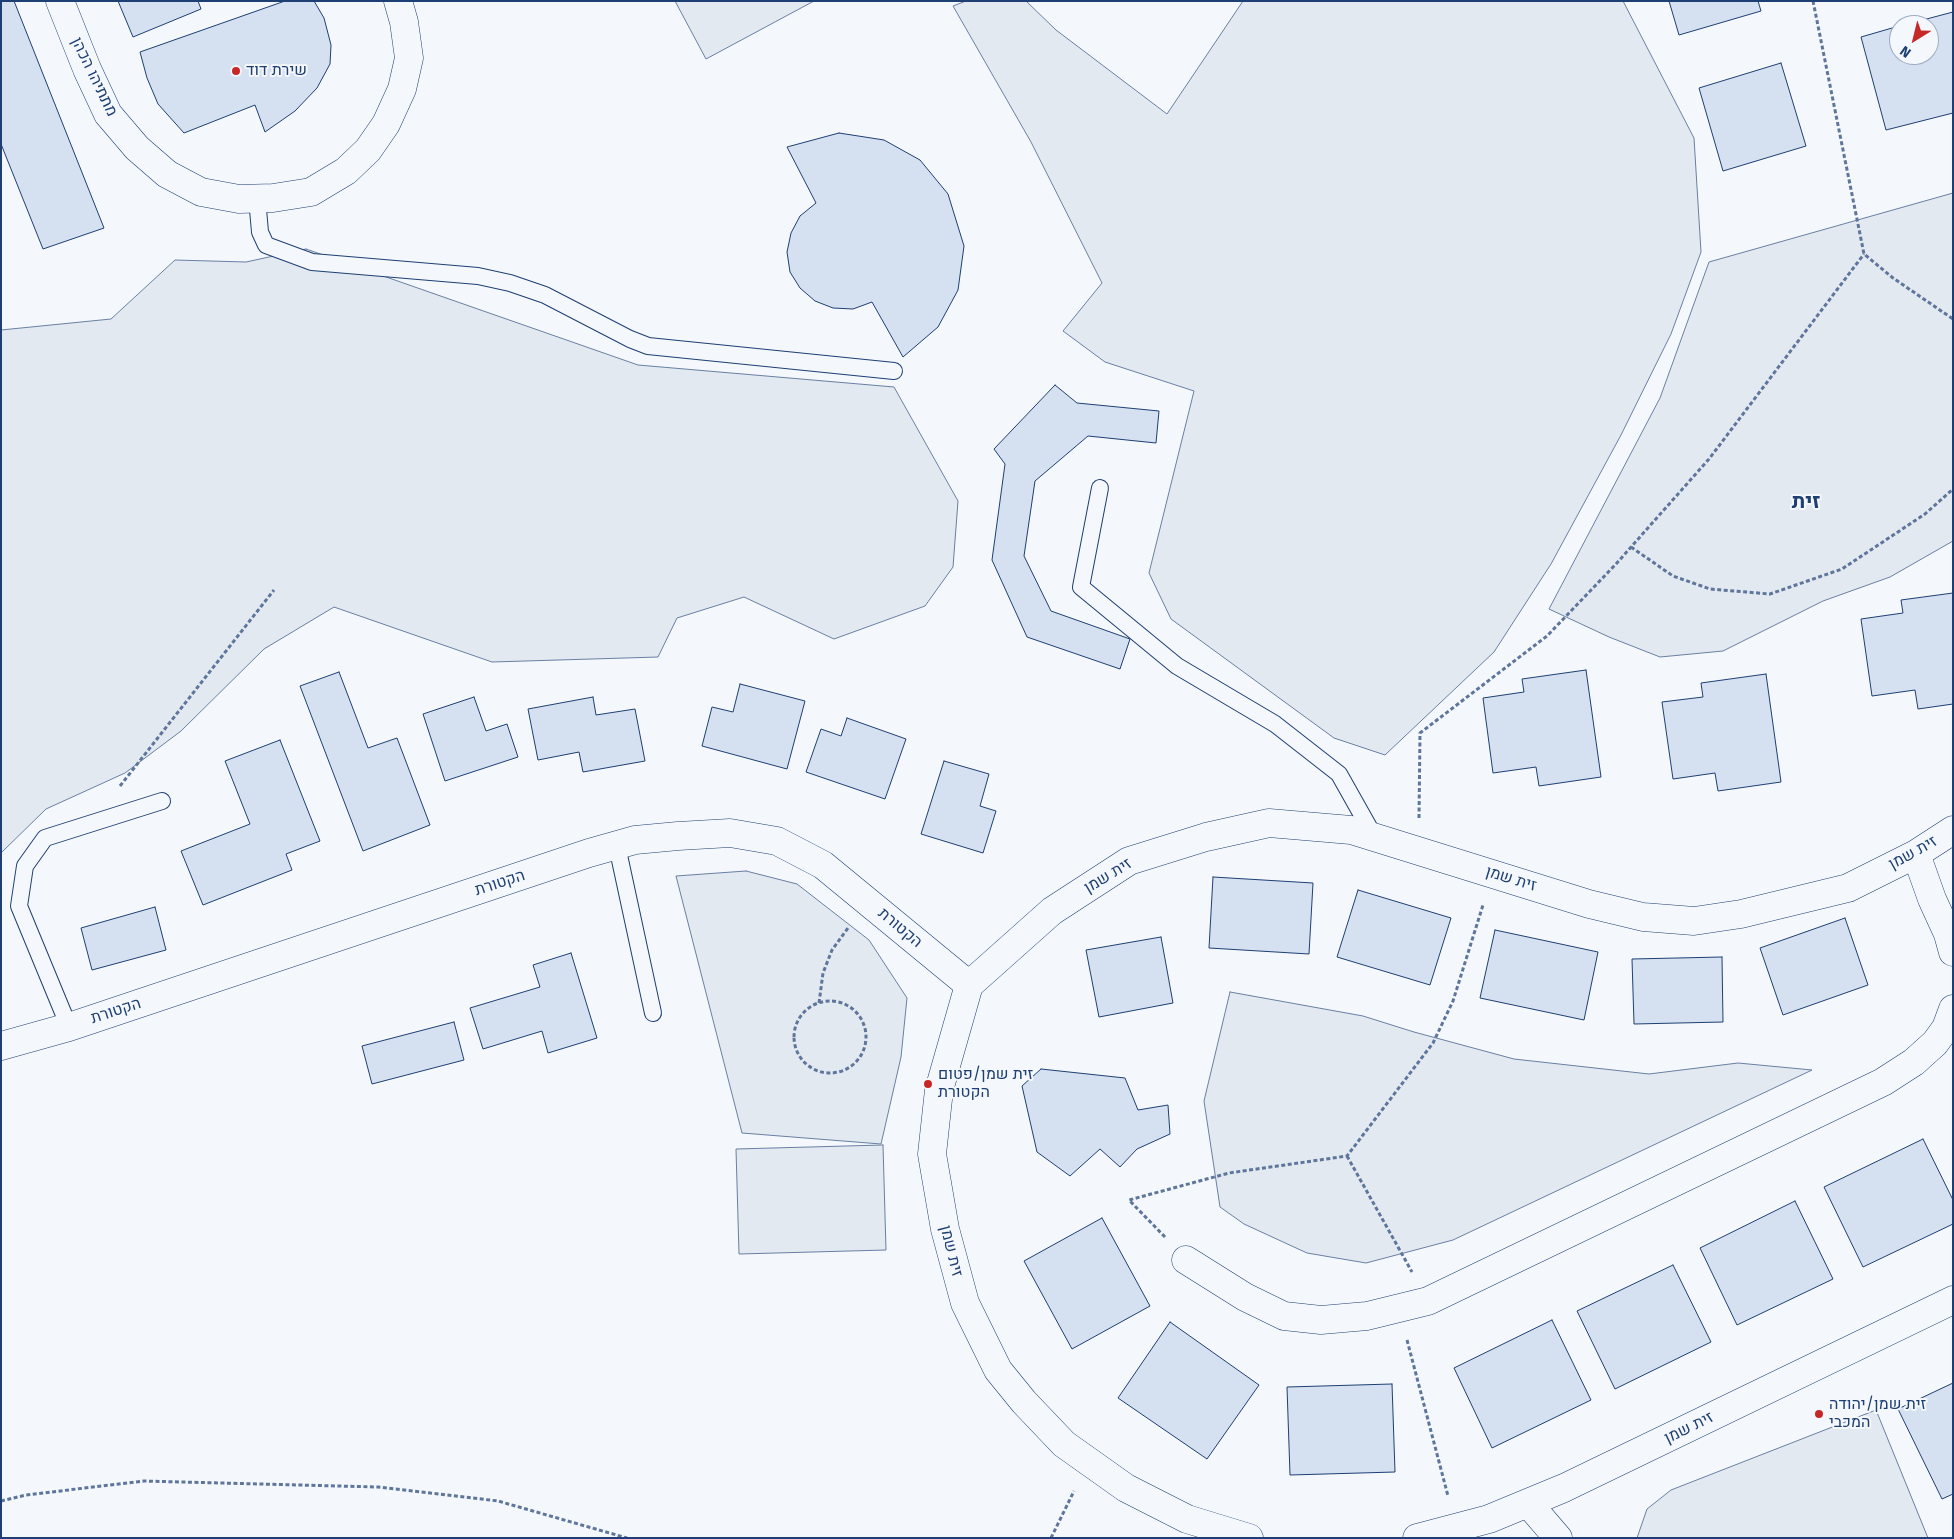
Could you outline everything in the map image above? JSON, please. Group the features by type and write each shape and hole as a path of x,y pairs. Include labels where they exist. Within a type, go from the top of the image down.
{"street":[{"name":"מתתיהו הכהן","path":"60,1 87,69 108,114 137,148 167,174 201,192 239,199 273,198 311,192 346,171 368,150 386,124 402,89 409,58 404,22 398,1"},
{"name":"זית שמן","path":"1248,1538 1187,1519 1126,1488 1064,1444 1024,1402 998,1370 965,1303 945,1229 932,1154 939,1090 969,985 1052,911 1129,861 1206,837 1269,824 1351,830 1589,904 1643,918 1694,921 1741,914 1848,888 1916,854 1953,830"},
{"name":"הקטורת","path":"1,1046 69,1027 635,840 730,833 777,841 823,865 969,985"},
{"path":"1916,854 1932,899 1948,934 1953,952"},
{"path":"1186,1260 1245,1297 1284,1316 1321,1320 1367,1316 1428,1301 1883,1082 1914,1062 1935,1043 1946,1028 1953,1009"},
{"name":"זית שמן","path":"1417,1538 1489,1519 1564,1488 1953,1300"},
{"path":"1528,1503 1558,1538"}],"lane":[{"path":"257,198 260,232 266,245 312,262 478,276 510,283 545,295 630,339 648,346 894,371"},
{"path":"1100,488 1081,587 1177,666 1275,724 1339,774 1376,838"},
{"path":"69,1027 19,906 24,866 45,838 162,801"},
{"path":"617,846 653,1012"}],"path":[{"path":"1813,1 1864,254 1953,320"},
{"path":"1419,851 1420,733 1547,636 1630,547 1709,459 1864,254"},
{"path":"1630,547 1673,576 1710,589 1770,594 1842,569 1925,514 1953,489"},
{"path":"114,793 274,590"},
{"path":"1186,1260 1129,1200 1229,1173 1347,1156 1433,1043 1453,1001 1492,873"},
{"path":"819,1003 831,1001 844,1004 854,1010 865,1028 866,1041 863,1053 846,1070 834,1073 822,1072 811,1068 796,1049 794,1037 796,1024 803,1014 819,1003 823,973 832,950 868,901"},
{"path":"1347,1156 1428,1301"},
{"path":"1399,1309 1457,1528"},
{"path":"1051,1538 1088,1461"},
{"path":"1,1501 26,1495 144,1481 378,1487 498,1501 627,1538"}],"shaded area":[{"path":"675,1 814,1 706,59"},
{"path":"966,1 1026,1 1056,30 1167,114 1243,1 1623,1 1694,138 1701,252 1671,334 1621,435 1551,564 1494,652 1385,755 1334,738 1171,619 1149,573 1194,391 1105,362 1063,331 1102,283 1031,142 953,6"},
{"path":"1953,193 1953,541 1890,577 1823,601 1723,651 1660,657 1609,637 1549,609 1660,398 1709,262"},
{"path":"306,249 638,365 894,387 958,501 953,567 925,606 834,639 744,597 677,618 658,657 492,662 334,607 264,649 181,731 125,773 46,809 1,853 1,330 111,319 175,260 246,262"},
{"path":"746,871 797,884 869,940 907,998 901,1057 881,1144 742,1133 676,876"},
{"path":"1230,992 1363,1016 1514,1059 1649,1074 1738,1063 1812,1070 1453,1240 1366,1263 1307,1253 1244,1224 1220,1207 1204,1101"},
{"path":"883,1145 886,1250 739,1254 736,1149"},
{"path":"1876,1410 1928,1538 1637,1538 1647,1509 1671,1490"}],"building":[{"path":"1,1 14,1 104,228 43,249 1,144"},
{"path":"118,1 198,1 201,9 133,37"},
{"name":"שירת דוד","path":"285,1 314,1 324,18 331,45 330,64 317,88 295,111 265,132 255,105 184,133 158,104 147,78 140,52"},
{"path":"1669,1 1758,1 1761,11 1679,35"},
{"path":"1953,12 1953,113 1886,130 1861,37 1889,29 1889,65 1939,65 1939,16"},
{"path":"1781,63 1806,146 1723,171 1699,88"},
{"path":"839,133 884,140 920,160 948,194 964,246 958,290 938,327 903,357 872,302 853,309 833,308 815,301 800,288 790,272 787,252 791,233 800,216 816,203 787,147"},
{"path":"1055,385 1077,403 1159,411 1156,443 1088,436 1035,481 1024,556 1051,611 1130,639 1120,669 1027,637 992,560 1005,464 994,449"},
{"path":"1953,593 1953,704 1918,709 1915,690 1872,696 1861,619 1903,613 1901,600"},
{"path":"1586,670 1601,777 1539,786 1536,767 1493,773 1483,698 1524,692 1522,679"},
{"path":"339,672 368,748 397,738 430,825 363,851 300,686"},
{"path":"1766,674 1781,782 1718,791 1715,773 1673,779 1662,702 1703,697 1701,683"},
{"path":"740,684 805,701 787,769 702,746 712,707 733,712"},
{"path":"474,697 486,731 507,724 518,757 445,781 423,714"},
{"path":"593,697 596,715 635,709 645,761 583,772 579,752 538,760 528,709"},
{"path":"847,718 906,739 885,799 806,772 821,729 841,736"},
{"path":"280,740 320,841 286,854 292,870 203,905 181,851 250,824 225,761"},
{"path":"944,761 989,774 980,806 996,811 983,853 921,834"},
{"path":"1213,877 1313,883 1309,954 1209,948"},
{"path":"1358,890 1451,918 1430,985 1337,957"},
{"path":"155,907 166,950 92,970 81,928"},
{"path":"1845,918 1868,985 1783,1015 1760,948"},
{"path":"1495,930 1598,952 1584,1020 1480,998"},
{"path":"1161,937 1173,1003 1099,1017 1086,950"},
{"path":"571,953 597,1038 548,1053 542,1031 483,1049 470,1008 540,987 533,965"},
{"path":"1722,957 1723,1022 1634,1024 1632,959"},
{"path":"454,1022 464,1060 372,1084 362,1046"},
{"path":"1041,1069 1125,1078 1138,1110 1168,1105 1170,1134 1137,1149 1120,1167 1100,1149 1070,1176 1037,1152 1022,1086"},
{"path":"1923,1139 1953,1200 1953,1224 1863,1267 1824,1187"},
{"path":"1795,1201 1833,1279 1737,1325 1700,1248"},
{"path":"1102,1218 1150,1306 1072,1349 1024,1261"},
{"path":"1673,1265 1711,1342 1615,1389 1577,1311"},
{"path":"1552,1320 1591,1400 1492,1448 1454,1368"},
{"path":"1170,1322 1259,1385 1207,1459 1118,1398"},
{"path":"1953,1383 1953,1494 1942,1499 1898,1409"},
{"path":"1392,1384 1395,1472 1290,1475 1287,1387"}],"place":[{"name":"שירת דוד","path":"236,71"},
{"name":"זית שמן/פטום הקטורת","path":"928,1084"},
{"name":"זית שמן/יהודה המכבי","path":"1819,1414"}],"district":[{"name":"זית","path":"1806,502"}]}
